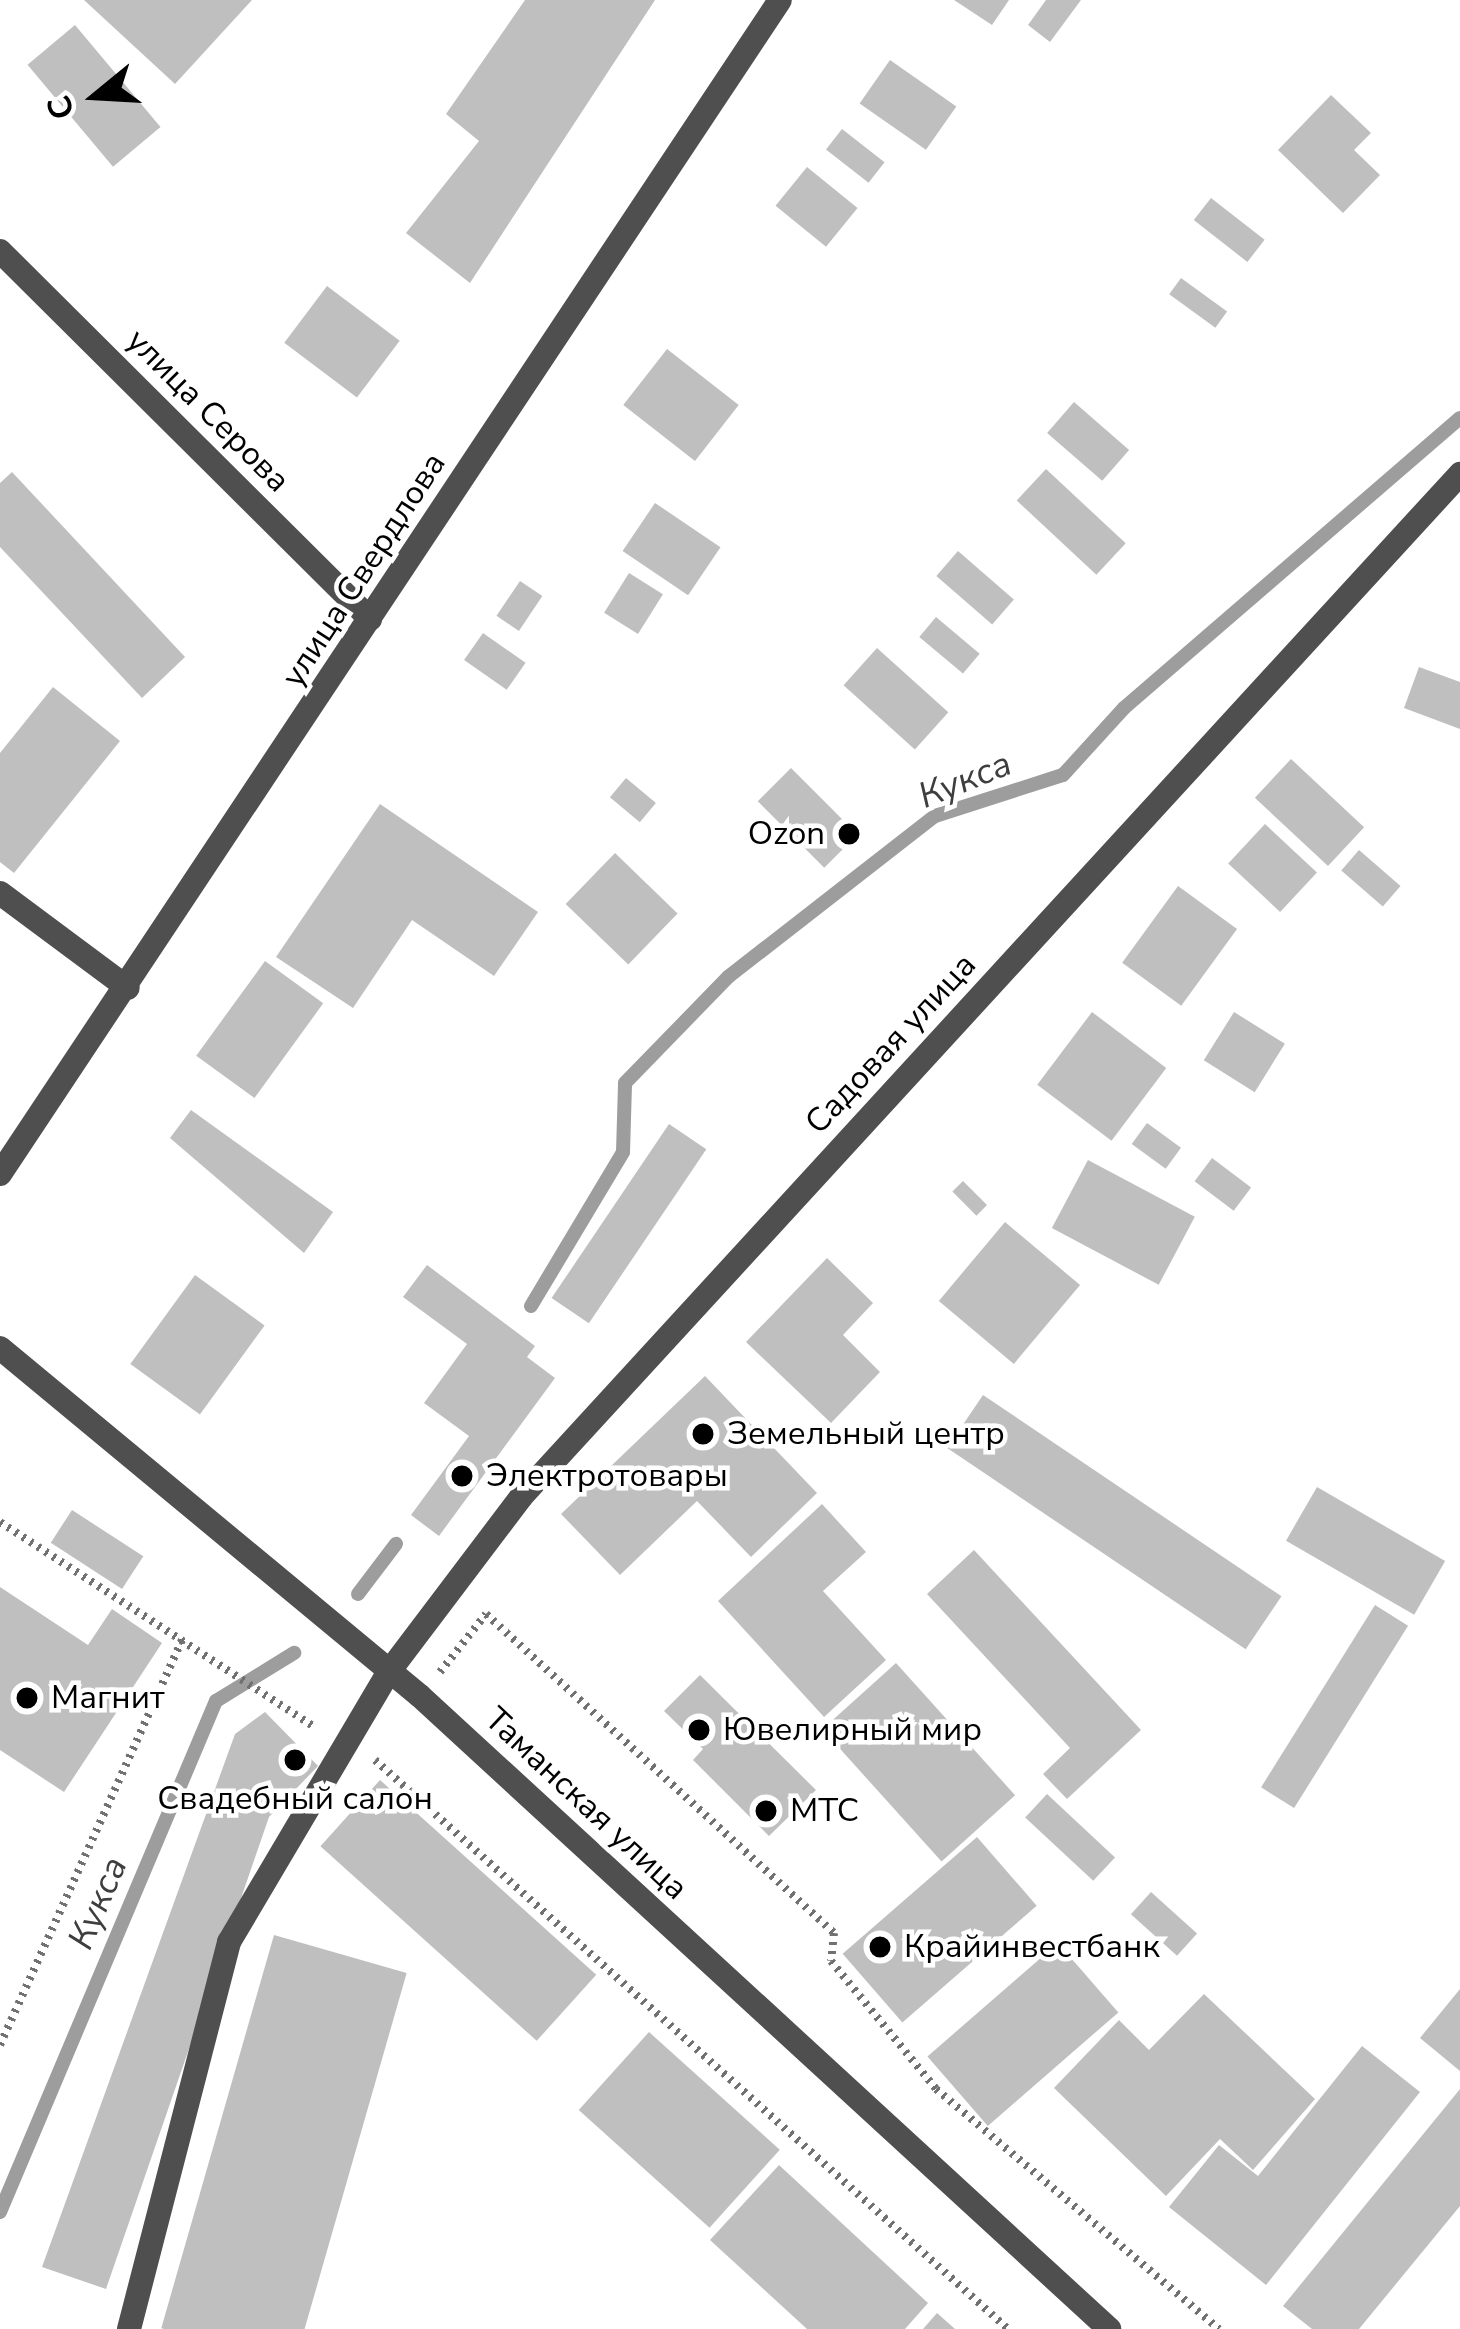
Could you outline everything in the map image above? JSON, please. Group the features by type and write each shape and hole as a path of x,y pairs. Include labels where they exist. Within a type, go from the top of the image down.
{"street":[{"name":"улица Свердлова","path":"0,1174 128,988 780,0"},
{"name":"улица Серова","path":"0,251 370,619"},
{"name":"Садовая улица","path":"129,2329 230,1942 388,1672 521,1497 1460,474"},
{"path":"0,893 128,988"},
{"name":"Таманская улица","path":"0,1348 420,1696 1109,2329"}],"path":[{"path":"0,1522 232,1666 343,1748 373,1758 1008,2329"},
{"path":"373,1758 486,1614 834,1933 831,1961 936,2089 1219,2329"},
{"path":"0,2045 183,1638"}],"building":[{"path":"84,0 252,0 175,84"},
{"path":"525,0 655,0 470,283 406,233 479,141 446,114"},
{"path":"954,0 1009,0 992,25"},
{"path":"1046,0 1081,0 1050,42 1028,25"},
{"path":"75,25 160,127 113,167 28,65"},
{"path":"890,60 956,106 926,150 860,103"},
{"path":"1331,95 1371,133 1354,150 1380,175 1343,213 1278,150"},
{"path":"842,129 885,162 869,183 826,149"},
{"path":"807,167 858,208 826,247 776,206"},
{"path":"1211,198 1265,240 1247,262 1194,220"},
{"path":"1181,278 1227,312 1215,328 1169,294"},
{"path":"327,286 400,341 357,397 284,343"},
{"path":"667,349 739,405 695,461 623,405"},
{"path":"1074,402 1129,450 1102,481 1047,433"},
{"path":"1046,469 1126,543 1096,575 1017,500"},
{"path":"12,472 185,657 142,698 0,547 0,483"},
{"path":"655,503 720,547 688,595 623,551"},
{"path":"958,551 1014,600 992,624 936,576"},
{"path":"629,573 663,594 638,634 604,613"},
{"path":"520,581 542,596 519,631 497,616"},
{"path":"936,617 980,654 963,674 919,637"},
{"path":"483,633 526,663 507,690 464,660"},
{"path":"877,648 948,712 915,749 844,685"},
{"path":"1419,667 1460,682 1460,729 1404,708"},
{"path":"53,687 120,741 14,873 0,862 0,753"},
{"path":"1291,759 1364,827 1328,866 1255,798"},
{"path":"791,768 857,834 824,868 758,801"},
{"path":"626,778 656,803 640,822 610,797"},
{"path":"380,804 538,912 494,976 412,920 353,1008 276,957"},
{"path":"1265,824 1317,872 1280,912 1228,863"},
{"path":"1359,850 1401,886 1383,906 1341,870"},
{"path":"615,853 678,913 628,965 566,904"},
{"path":"1178,886 1237,929 1181,1006 1122,963"},
{"path":"265,961 323,1003 254,1098 196,1056"},
{"path":"1092,1012 1166,1068 1112,1141 1037,1085"},
{"path":"1234,1012 1285,1044 1255,1092 1204,1060"},
{"path":"191,1110 333,1212 304,1253 170,1138"},
{"path":"1147,1123 1181,1148 1166,1169 1132,1144"},
{"path":"669,1124 706,1149 589,1323 552,1298"},
{"path":"1212,1158 1251,1187 1234,1211 1195,1181"},
{"path":"1088,1160 1195,1217 1159,1285 1052,1228"},
{"path":"963,1181 987,1205 976,1216 952,1192"},
{"path":"1005,1222 1080,1285 1014,1364 939,1301"},
{"path":"827,1258 873,1303 843,1335 880,1372 831,1423 746,1342"},
{"path":"427,1265 535,1346 527,1357 555,1378 439,1536 411,1515 469,1436 424,1403 467,1344 403,1297"},
{"path":"195,1275 265,1326 200,1415 130,1364"},
{"name":"Земельный центр","path":"705,1376 817,1493 751,1557 697,1501 620,1575 561,1514"},
{"path":"983,1395 1281,1596 1246,1649 947,1448"},
{"path":"1317,1487 1445,1561 1414,1615 1286,1541"},
{"path":"822,1504 866,1552 823,1591 886,1660 824,1717 718,1601"},
{"path":"72,1510 143,1556 122,1589 51,1543"},
{"path":"974,1550 1141,1730 1067,1799 1043,1774 1070,1748 927,1594"},
{"path":"0,1587 88,1645 112,1609 162,1643 64,1792 0,1750"},
{"path":"1375,1605 1408,1626 1294,1808 1261,1787"},
{"path":"896,1663 1015,1795 942,1862 822,1729"},
{"path":"700,1675 816,1790 769,1836 693,1760 703,1749 664,1711"},
{"path":"265,1712 318,1766 269,1817 106,2289 42,2267 235,1734"},
{"path":"380,1780 596,1975 537,2041 320,1846"},
{"path":"1047,1794 1115,1857 1093,1881 1025,1817"},
{"path":"977,1837 1037,1906 902,2022 843,1954"},
{"path":"1151,1892 1197,1933 1177,1956 1131,1914"},
{"path":"274,1935 407,1973 305,2329 161,2328"},
{"path":"1058,1943 1118,2012 988,2126 927,2056"},
{"path":"1460,1989 1460,2071 1420,2038"},
{"path":"1204,1994 1315,2099 1253,2170 1220,2139 1166,2196 1054,2088 1119,2020 1149,2050"},
{"path":"649,2032 780,2150 710,2228 579,2110"},
{"path":"1362,2046 1420,2092 1266,2285 1169,2207 1219,2145 1258,2176"},
{"path":"1460,2089 1460,2206 1359,2329 1312,2329 1283,2306"},
{"path":"779,2165 928,2303 905,2329 807,2329 710,2240"},
{"path":"937,2313 955,2329 923,2329"}],"waterway":[{"name":"Кукса","path":"531,1306 623,1152 625,1083 728,977 935,816 1063,775 1124,708 1460,418"},
{"name":"Кукса","path":"358,1594 396,1544"},
{"name":"Кукса","path":"0,2212 216,1701 294,1653"}],"place":[{"name":"Ozon","path":"849,834"},
{"name":"Земельный центр","path":"703,1434"},
{"name":"Электротовары","path":"462,1476"},
{"name":"Магнит","path":"27,1698"},
{"name":"Ювелирный мир","path":"699,1730"},
{"name":"Свадебный салон","path":"295,1760"},
{"name":"МТС","path":"766,1811"},
{"name":"Крайинвестбанк","path":"880,1947"}]}
